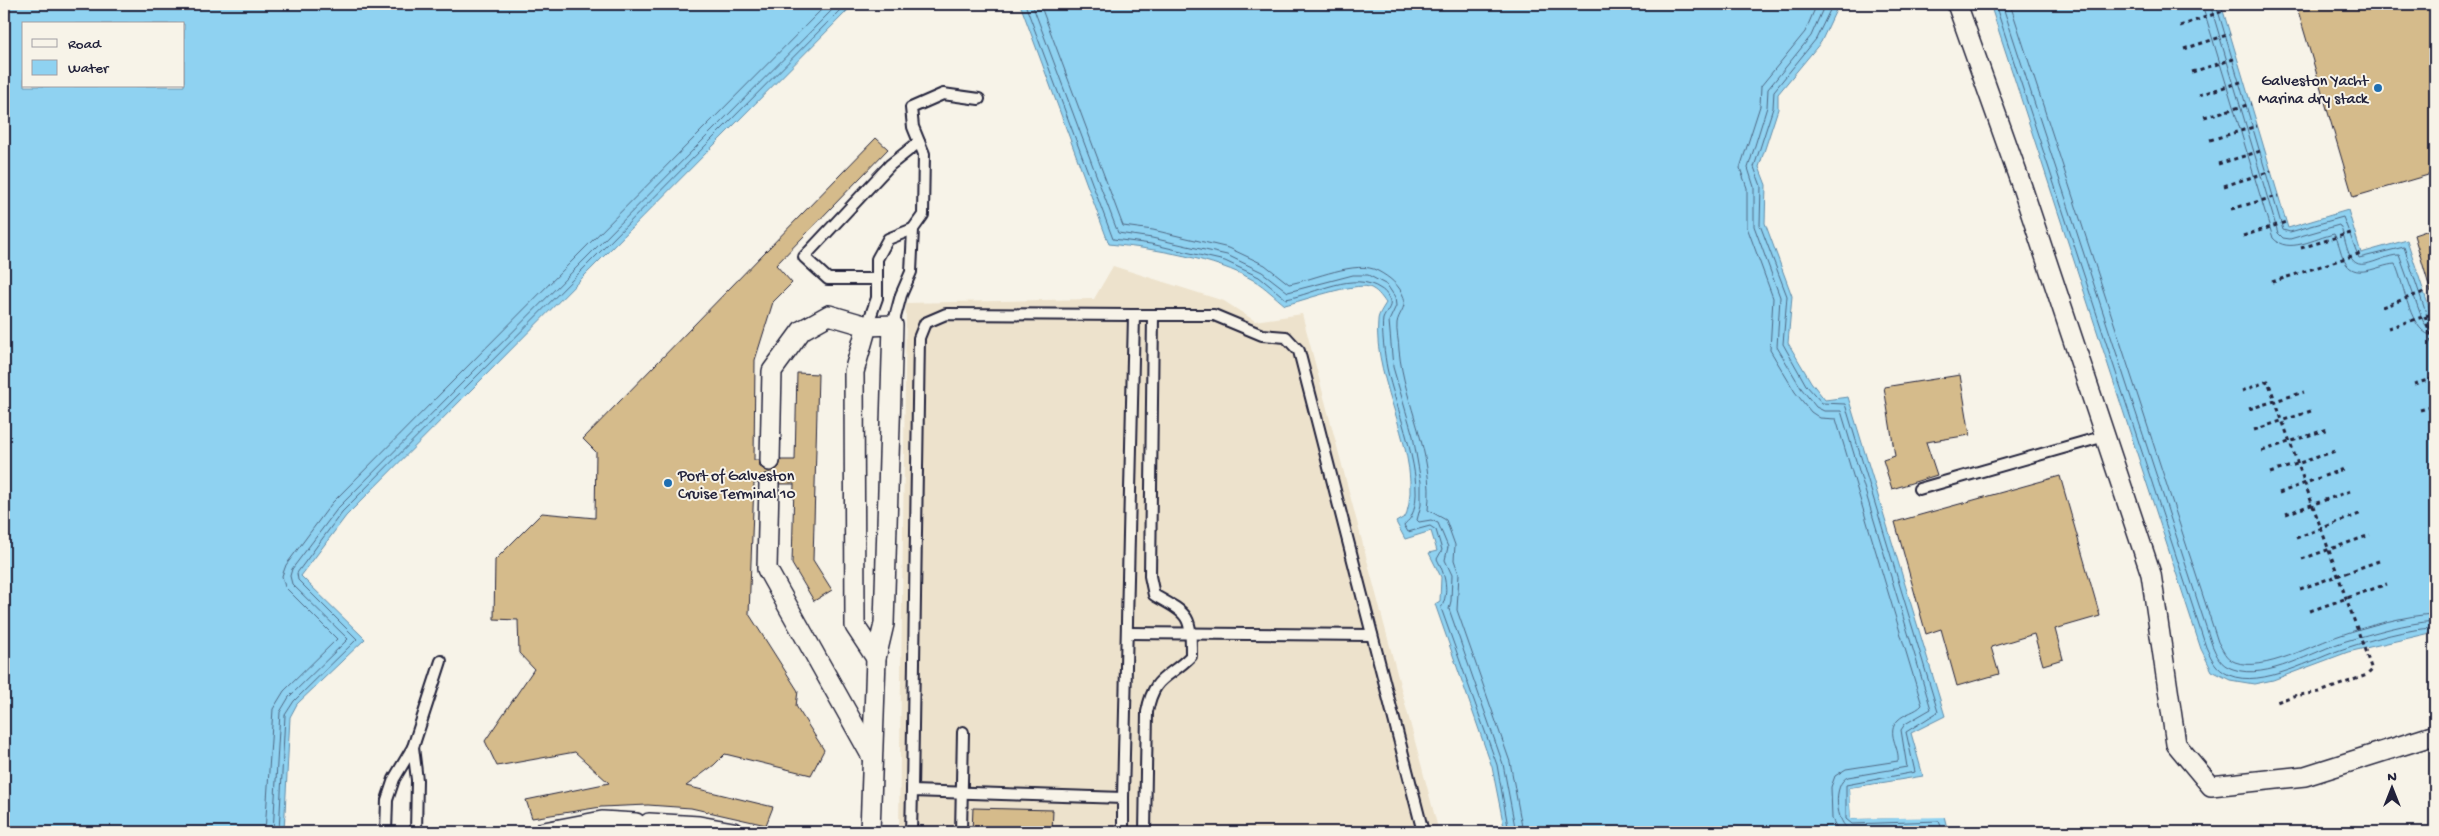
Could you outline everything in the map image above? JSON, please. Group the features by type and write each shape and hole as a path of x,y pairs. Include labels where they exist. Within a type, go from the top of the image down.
{"street":[{"path":"1957,4 2022,187 2151,574 2176,744 2211,786 2305,776 2435,734"},
{"path":"770,461 772,371 802,330 829,315 867,326 893,325 884,624 876,658 870,832"},
{"path":"867,326 854,372 855,626 876,658"},
{"path":"769,484 767,569 872,757"},
{"path":"544,832 602,821 698,826 734,832"}],"lane":[{"path":"867,326 877,298 877,259 888,239 913,228 923,215 924,154 913,127 911,108 943,94 979,99"},
{"path":"876,279 828,279 804,257 890,165 919,142"},
{"path":"893,325 901,295 911,272 913,228"},
{"path":"911,832 919,338 925,323 946,314 1214,315 1262,335 1286,337 1300,351 1423,832"},
{"path":"1123,832 1134,315"},
{"path":"1145,832 1147,712 1149,699 1158,681 1178,669 1191,656 1191,624 1179,608 1154,595 1150,576 1153,315"},
{"path":"1919,489 2105,436"},
{"path":"1127,633 1372,635"},
{"path":"386,832 387,800 394,779 413,747 441,661"},
{"path":"961,832 963,732"},
{"path":"413,747 417,780 416,832"},
{"path":"912,791 1123,798"}],"path":[{"path":"2180,26 2223,11"},
{"path":"2184,49 2230,34"},
{"path":"2192,72 2237,58"},
{"path":"2199,95 2244,81"},
{"path":"2204,117 2251,104"},
{"path":"2210,140 2258,126"},
{"path":"2218,164 2264,150"},
{"path":"2224,186 2271,172"},
{"path":"2231,209 2278,196"},
{"path":"2243,236 2286,222"},
{"path":"2301,248 2354,232"},
{"path":"2272,282 2361,254"},
{"path":"2382,307 2424,292"},
{"path":"2388,328 2432,314"},
{"path":"2425,316 2435,352"},
{"path":"2414,384 2435,378"},
{"path":"2242,391 2268,381 2348,598 2372,670 2367,675 2320,692 2293,696 2274,703"},
{"path":"2249,409 2304,392"},
{"path":"2420,410 2435,406"},
{"path":"2254,430 2314,410"},
{"path":"2262,451 2328,428"},
{"path":"2270,473 2338,450"},
{"path":"2279,494 2343,469"},
{"path":"2286,514 2353,490"},
{"path":"2296,538 2362,513"},
{"path":"2302,559 2370,535"},
{"path":"2300,589 2379,561"},
{"path":"2310,611 2387,584"}],"shaded area":[{"path":"1113,266 1224,301 1255,321 1302,314 1439,832 899,832 906,303 1094,299"}],"water":[{"path":"4,4 854,4 346,516 301,576 365,639 297,704 290,717 284,832 4,832"},
{"path":"1020,4 1836,4 1837,8 1821,42 1778,94 1778,109 1759,167 1766,185 1765,223 1792,296 1788,343 1811,382 1825,400 1848,397 1945,716 1911,733 1923,776 1849,788 1851,819 1944,816 1948,832 1505,832 1492,767 1435,604 1440,601 1441,577 1429,553 1437,551 1431,531 1405,539 1396,522 1406,516 1410,493 1409,468 1378,344 1378,318 1386,303 1374,290 1362,286 1340,289 1285,305 1255,281 1222,266 1165,252 1109,244"},
{"path":"1990,4 2221,4 2288,228 2348,210 2361,253 2407,240 2435,326 2435,632 2348,652 2273,680 2254,684 2230,680 2212,671 2201,649"}],"pier":[{"path":"1925,778 1852,790 1853,816 1944,814 1947,817 1851,819 1849,788"}],"building":[{"name":"Galveston Yacht Marina dry stack","path":"2296,4 2435,4 2435,173 2353,197"},
{"name":"Port of Galveston Cruise Terminal 10","path":"876,138 888,149 776,265 792,283 773,302 755,360 754,460 759,460 760,467 769,472 779,467 781,460 795,460 797,373 818,374 813,560 832,590 814,601 792,564 794,484 780,484 775,475 764,474 758,483 754,483 749,614 798,691 796,706 824,750 811,775 725,754 714,765 686,786 773,807 766,825 691,808 648,805 601,807 532,818 526,800 609,783 575,752 497,766 485,741 534,669 519,653 518,620 494,619 495,560 542,513 595,518 596,452 583,439"},
{"path":"2435,228 2435,292 2431,292 2414,235"},
{"path":"1960,375 1970,435 1926,442 1937,475 1892,489 1883,460 1895,456 1884,387"},
{"path":"2060,476 2100,616 2055,629 2063,659 2043,665 2034,634 1991,647 1999,674 1957,686 1941,629 1926,634 1895,522"},
{"path":"973,808 1053,810 1052,832 972,832"}],"place":[{"name":"Galveston Yacht Marina dry stack","path":"2378,88"},
{"name":"Port of Galveston Cruise Terminal 10","path":"668,483"}]}
